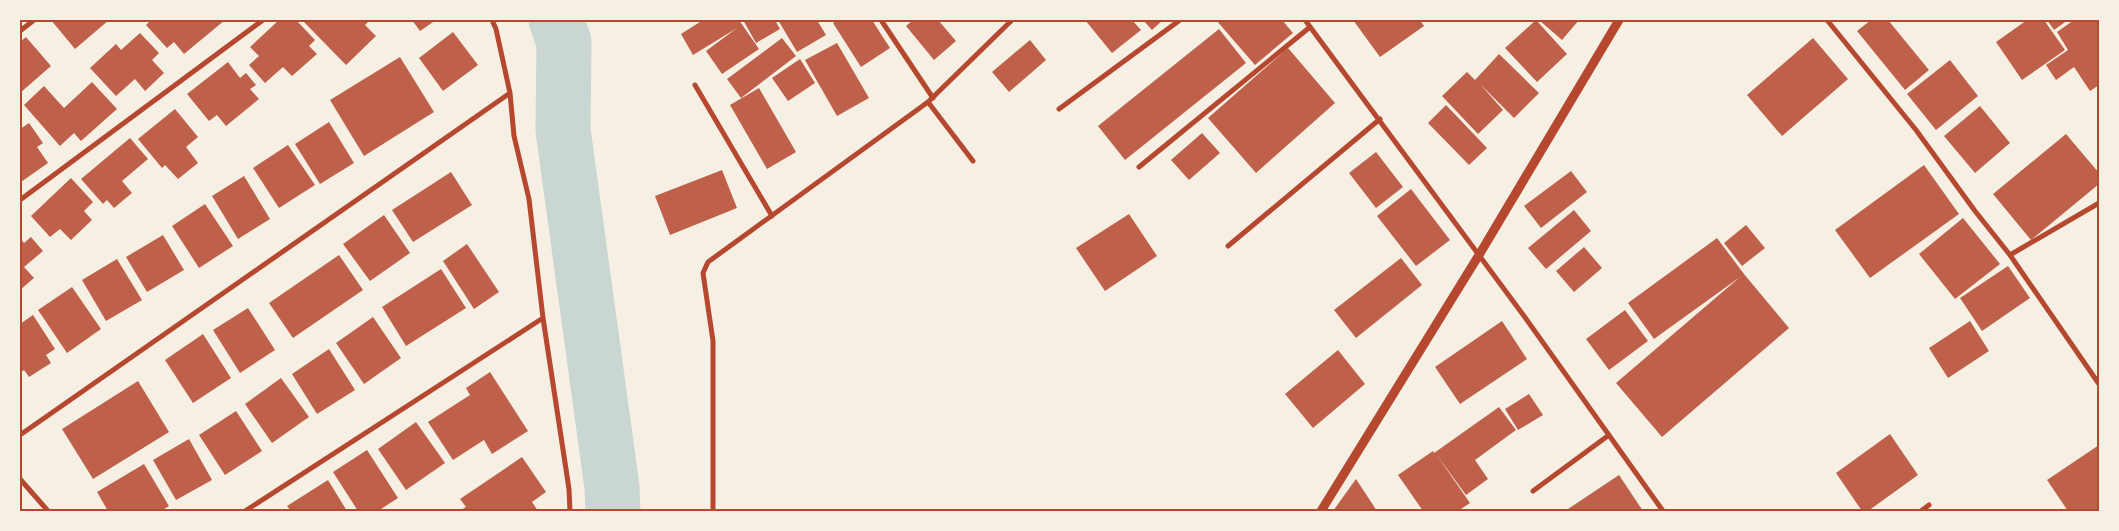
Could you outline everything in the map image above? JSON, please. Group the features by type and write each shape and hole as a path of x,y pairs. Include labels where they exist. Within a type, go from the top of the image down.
{"street":[{"path":"20,31 34,20"},
{"path":"20,200 263,20"},
{"path":"492,20 496,29 510,93 514,136 529,199 543,318 570,511"},
{"path":"881,20 933,98"},
{"path":"713,511 713,341 703,273 708,262 928,102 1012,20"},
{"path":"1059,109 1180,20"},
{"path":"1305,20 1380,120 1663,511"},
{"path":"1321,511 1619,20"},
{"path":"1827,20 1916,130 1975,211 2010,255 2099,384"},
{"path":"1139,167 1310,27"},
{"path":"695,85 772,216"},
{"path":"20,436 510,93"},
{"path":"928,102 973,161"},
{"path":"1228,246 1380,120"},
{"path":"2010,255 2099,203"},
{"path":"245,511 543,318"},
{"path":"1533,491 1609,436"},
{"path":"20,479 48,511"},
{"path":"1921,511 1929,505"}],"building":[{"path":"51,20 109,20 75,49"},
{"path":"151,20 225,20 184,54 174,42 167,48 146,25"},
{"path":"279,20 296,20 315,40 309,46 317,54 292,76 283,67 265,83 249,65 259,56 250,47"},
{"path":"307,20 370,20 365,25 376,36 346,65 304,22"},
{"path":"412,20 436,20 420,31"},
{"path":"703,20 739,20 759,49 722,74 706,51 737,28 693,55 681,34"},
{"path":"743,20 775,20 780,29 756,43"},
{"path":"778,20 817,20 826,35 797,52"},
{"path":"838,20 872,20 890,48 861,67 833,23"},
{"path":"913,20 938,20 956,41 934,60 906,26"},
{"path":"1085,20 1132,20 1141,30 1112,53"},
{"path":"1143,20 1163,20 1152,30"},
{"path":"1216,20 1282,20 1293,33 1255,65"},
{"path":"1353,20 1420,20 1424,26 1380,57"},
{"path":"1536,20 1567,54 1537,82 1505,48"},
{"path":"1539,20 1579,20 1562,40"},
{"path":"1871,20 1888,20 1929,70 1905,90 1857,31"},
{"path":"2027,20 2044,20 2065,50 2022,80 1996,42"},
{"path":"2047,20 2068,20 2054,30"},
{"path":"2074,20 2099,20 2099,85 2090,91 2074,67 2056,80 2046,65 2068,50 2057,32"},
{"path":"1219,29 1246,63 1125,160 1098,126"},
{"path":"453,32 478,65 443,91 419,58"},
{"path":"140,33 159,53 152,60 164,73 145,91 135,79 116,96 90,68 116,44 121,50"},
{"path":"26,37 51,66 20,93 20,42"},
{"path":"782,38 796,56 741,98 727,79"},
{"path":"1813,38 1848,79 1782,136 1747,95"},
{"path":"1030,40 1046,60 1009,92 992,72"},
{"path":"837,43 869,98 837,116 805,60"},
{"path":"1288,48 1335,103 1256,173 1208,118"},
{"path":"1499,54 1539,93 1514,118 1480,84 1503,110 1478,134 1442,96 1467,72 1475,80"},
{"path":"400,57 434,112 364,156 330,100"},
{"path":"800,59 815,83 788,101 772,78"},
{"path":"1950,60 1978,96 1936,130 1907,94"},
{"path":"228,62 240,78 246,73 256,85 250,89 259,99 226,126 217,115 209,121 187,94"},
{"path":"92,82 117,109 81,141 74,133 60,146 24,105 44,86 64,108"},
{"path":"759,88 796,152 767,169 730,105"},
{"path":"1446,105 1487,148 1469,165 1428,123"},
{"path":"1980,106 2010,143 1975,173 1944,136"},
{"path":"175,109 198,137 186,147 198,163 178,179 165,165 162,168 138,139"},
{"path":"329,122 354,163 320,184 295,144"},
{"path":"29,123 43,143 37,147 48,163 21,182 20,129"},
{"path":"1202,133 1220,153 1189,180 1171,160"},
{"path":"2066,134 2099,173 2099,184 2031,240 1993,194"},
{"path":"130,138 148,159 122,181 132,193 114,208 107,200 103,204 81,179"},
{"path":"288,145 315,185 279,208 253,168"},
{"path":"1376,152 1403,187 1376,208 1349,173"},
{"path":"1924,165 1959,214 1870,278 1835,230"},
{"path":"722,170 737,208 670,235 655,196"},
{"path":"1571,171 1587,192 1541,228 1524,206"},
{"path":"451,172 472,205 413,242 392,210"},
{"path":"244,176 270,219 238,239 212,196"},
{"path":"71,178 93,202 84,211 92,220 71,240 60,229 50,237 31,216"},
{"path":"1411,189 1450,240 1416,266 1377,216"},
{"path":"205,204 233,246 199,268 172,226"},
{"path":"1574,210 1591,231 1546,269 1528,248"},
{"path":"1129,214 1157,256 1105,291 1076,248"},
{"path":"384,215 410,253 370,281 343,244"},
{"path":"1963,218 2000,264 1955,299 1919,254"},
{"path":"1746,225 1765,248 1742,266 1724,243"},
{"path":"163,235 184,270 147,292 126,257"},
{"path":"31,237 43,251 24,267 34,278 20,290 20,238 24,243"},
{"path":"1717,238 1789,328 1662,437 1616,383 1740,277 1654,339 1628,303"},
{"path":"467,244 499,292 474,309 443,261"},
{"path":"1584,247 1602,268 1574,292 1556,271"},
{"path":"339,255 363,290 293,338 269,303"},
{"path":"1401,258 1422,285 1356,338 1334,310"},
{"path":"117,259 142,300 106,321 82,280"},
{"path":"2008,266 2030,298 1982,331 1960,298"},
{"path":"441,269 466,308 406,346 382,307"},
{"path":"72,287 101,329 67,353 38,310"},
{"path":"248,308 275,350 240,373 213,330"},
{"path":"1625,310 1648,341 1609,370 1586,339"},
{"path":"33,315 55,349 46,355 51,363 29,377 24,370 20,373 20,324"},
{"path":"373,317 401,358 364,384 336,343"},
{"path":"1502,321 1527,359 1460,404 1435,367"},
{"path":"1970,321 1989,351 1948,378 1929,348"},
{"path":"203,334 231,378 193,403 165,360"},
{"path":"329,349 355,390 317,414 292,374"},
{"path":"1338,350 1365,384 1313,428 1285,394"},
{"path":"490,372 528,431 492,454 484,440 453,460 428,422 470,395 466,388"},
{"path":"281,378 309,417 272,443 245,404"},
{"path":"138,381 169,432 93,479 62,429"},
{"path":"1529,394 1543,415 1518,430 1505,409"},
{"path":"1499,407 1516,430 1475,460 1488,479 1466,495 1436,454 1470,503 1458,511 1423,511 1398,475 1433,451 1434,453"},
{"path":"236,411 262,451 225,475 199,435"},
{"path":"416,422 445,463 406,490 378,449"},
{"path":"1890,434 1918,475 1868,511 1862,511 1836,473"},
{"path":"189,439 212,480 176,500 153,460"},
{"path":"2099,445 2099,511 2068,511 2047,480"},
{"path":"367,450 398,498 378,511 358,511 333,472"},
{"path":"522,457 546,492 532,502 538,511 459,511 466,507 460,499"},
{"path":"144,464 169,506 161,511 108,511 97,492"},
{"path":"1619,475 1643,511 1565,511"},
{"path":"1356,479 1377,511 1333,511"},
{"path":"328,480 347,511 291,511 287,506"}],"waterway":[{"path":"556,20 564,42 563,130 612,487 613,511"}]}
